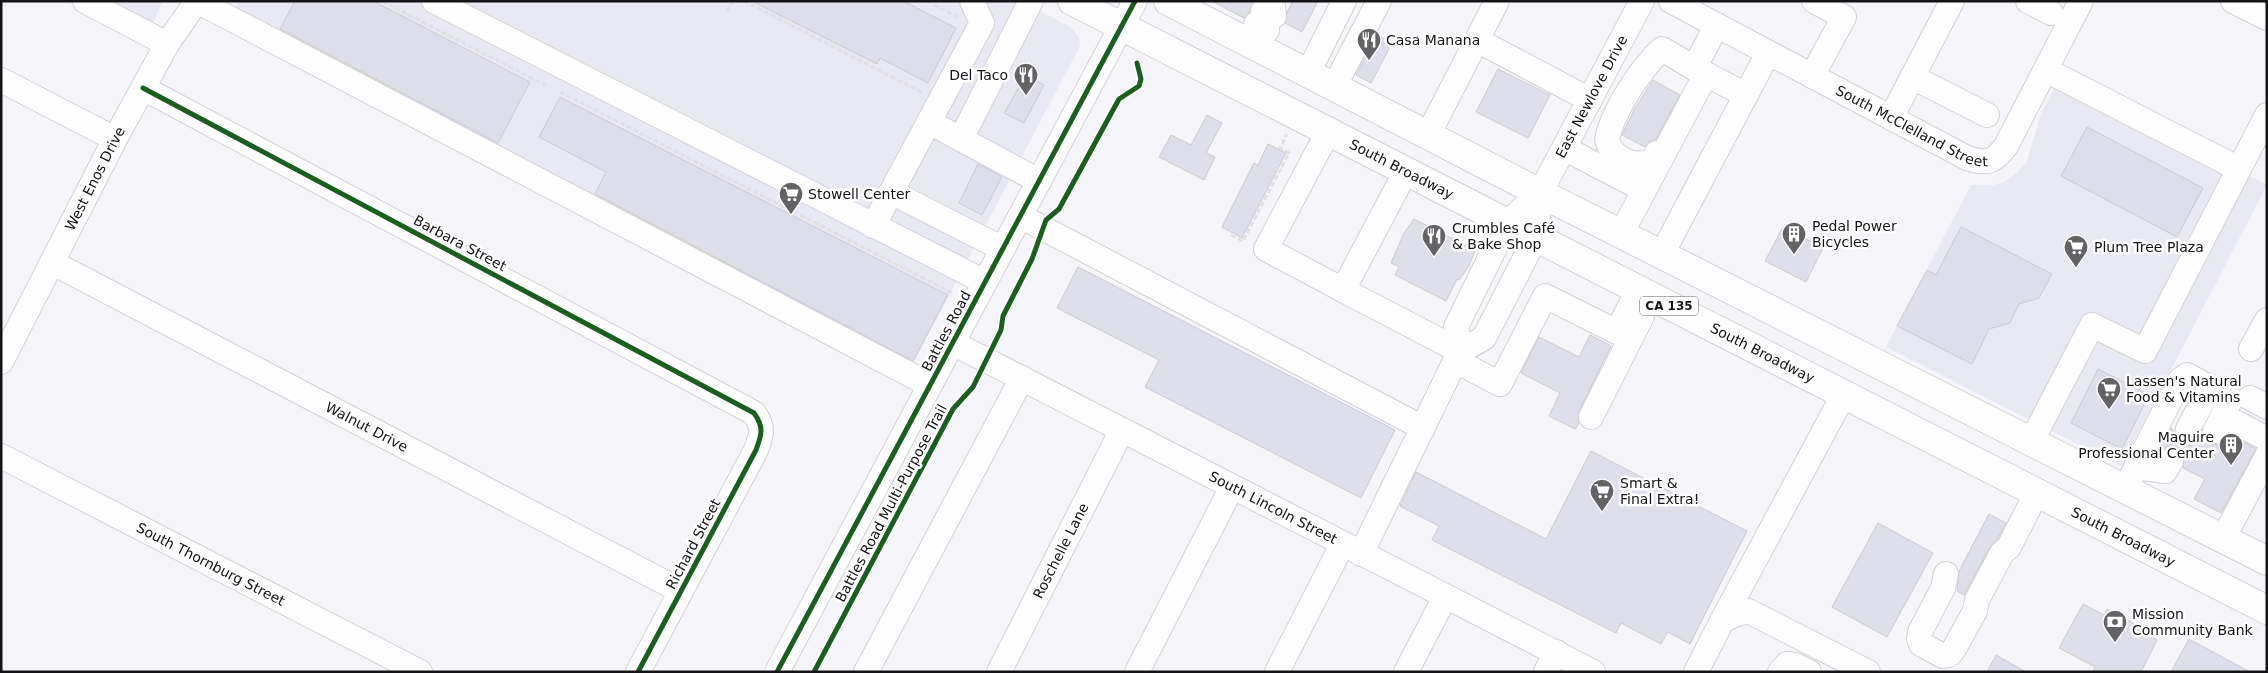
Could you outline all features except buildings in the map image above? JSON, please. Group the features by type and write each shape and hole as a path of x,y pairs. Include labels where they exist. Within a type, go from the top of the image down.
{"main road":[{"name":"South Broadway","path":"1072,1 2267,610"},
{"path":"1168,1 1265,21 1308,73 2031,442 2130,478 2223,539 2267,561"}],"street":[{"path":"85,1 167,44"},
{"path":"197,1 930,385"},
{"name":"West Enos Drive","path":"1,362 115,139 167,44 197,1"},
{"path":"434,1 469,9 873,226 985,282"},
{"path":"961,139 1031,1"},
{"name":"Battles Road","path":"777,672 1135,1"},
{"path":"1308,73 1344,1"},
{"path":"1334,87 1379,1"},
{"path":"1428,135 1498,1"},
{"name":"East Newlove Drive","path":"1507,223 1540,193 1642,1"},
{"name":"South McClelland Street","path":"1671,1 1967,158 1982,162 1996,159 2006,146 2081,1"},
{"path":"1812,76 1844,17 1814,1"},
{"path":"1891,118 1952,1"},
{"path":"2028,1 2051,13"},
{"path":"2233,1 2267,18"},
{"path":"873,226 982,23 967,10"},
{"path":"1621,234 1644,190 1700,71 1716,25"},
{"path":"1477,40 1590,100"},
{"path":"1657,153 1653,161 1643,165 1628,161 1613,152 1608,145 1608,134 1639,74 1662,49 1746,95"},
{"path":"1662,254 1768,53"},
{"path":"2046,70 2239,169"},
{"path":"1686,98 1700,71"},
{"path":"1912,77 1987,115"},
{"path":"1,80 115,139"},
{"name":"Barbara Street","path":"143,88 737,403 754,413 762,424"},
{"path":"2031,442 2092,325 2145,351 2267,115"},
{"path":"929,122 1039,181"},
{"path":"1328,132 1266,249 1343,290 1458,356 1500,384 1545,296 1617,332 1645,293"},
{"path":"1564,148 1644,190"},
{"path":"1343,290 1406,171"},
{"path":"891,192 1003,249"},
{"name":"East Newlove Drive","path":"1536,237 1540,193"},
{"path":"1020,216 1423,428"},
{"path":"1458,356 1456,327 1507,223"},
{"path":"1277,672 1423,428 1458,356 1484,338 1536,237"},
{"name":"Walnut Drive","path":"53,263 681,591"},
{"path":"1591,417 1645,293"},
{"path":"2251,349 2267,320"},
{"name":"South Lincoln Street","path":"953,343 1445,596 1551,662 1593,672"},
{"path":"2130,478 2180,380 2187,375 2232,399 2215,431"},
{"path":"866,672 1022,378"},
{"path":"2188,429 2210,387"},
{"path":"1696,672 1844,394"},
{"path":"2237,423 2267,439"},
{"name":"Richard Street","path":"638,672 756,450 762,424"},
{"name":"Roschelle Lane","path":"999,672 1122,430"},
{"name":"South Thornburg Street","path":"1,456 420,672"},
{"path":"2223,539 2267,456"},
{"path":"2130,478 2165,471 2171,461"},
{"path":"1137,672 1232,487"},
{"path":"1946,574 1943,588 1920,632 1919,639 1921,644 1943,656 1949,655 1954,649 1975,611 1977,600 2037,492"},
{"path":"1406,672 1445,596"},
{"path":"1722,621 1736,614 1748,611 1868,672"}],"path":[{"path":"382,1 549,87"},
{"path":"727,11 733,1"},
{"path":"744,1 924,94"},
{"path":"927,1 967,10"},
{"path":"560,92 952,293"},
{"path":"1231,235 1243,241 1289,153 1280,148 1287,134"}],"shaded area":[{"path":"66,1 163,1 144,42"},
{"name":"Stowell Center","path":"239,1 1021,1 1072,28 1079,38 1080,46 905,379 225,25"},
{"name":"Plum Tree Plaza","path":"2061,76 2267,185 2121,466 1886,347 1971,185 1993,185 2004,182 2018,172 2027,161 2041,114"}],"tunnel":[{"path":"2171,461 2188,429"}],"cycle path":[{"path":"777,672 1135,1"},
{"name":"Battles Road Multi-Purpose Trail","path":"814,672 953,409 973,387 1001,330 1003,316 1032,259 1046,220 1059,209 1119,99 1139,86 1141,79 1137,63"},
{"path":"143,88 754,413 761,427 760,439 756,450 638,672"}],"place":[{"name":"Casa Manana","path":"1369,61"},
{"name":"Del Taco","path":"1026,96"},
{"name":"Stowell Center","path":"791,215"},
{"name":"Pedal Power Bicycles","path":"1794,255"},
{"name":"Crumbles Café & Bake Shop","path":"1434,257"},
{"name":"Plum Tree Plaza","path":"2076,268"},
{"name":"Lassen's Natural Food & Vitamins","path":"2109,410"},
{"name":"Maguire Professional Center","path":"2231,466"},
{"name":"Smart & Final Extra!","path":"1602,512"},
{"name":"Mission Community Bank","path":"2115,643"}]}
